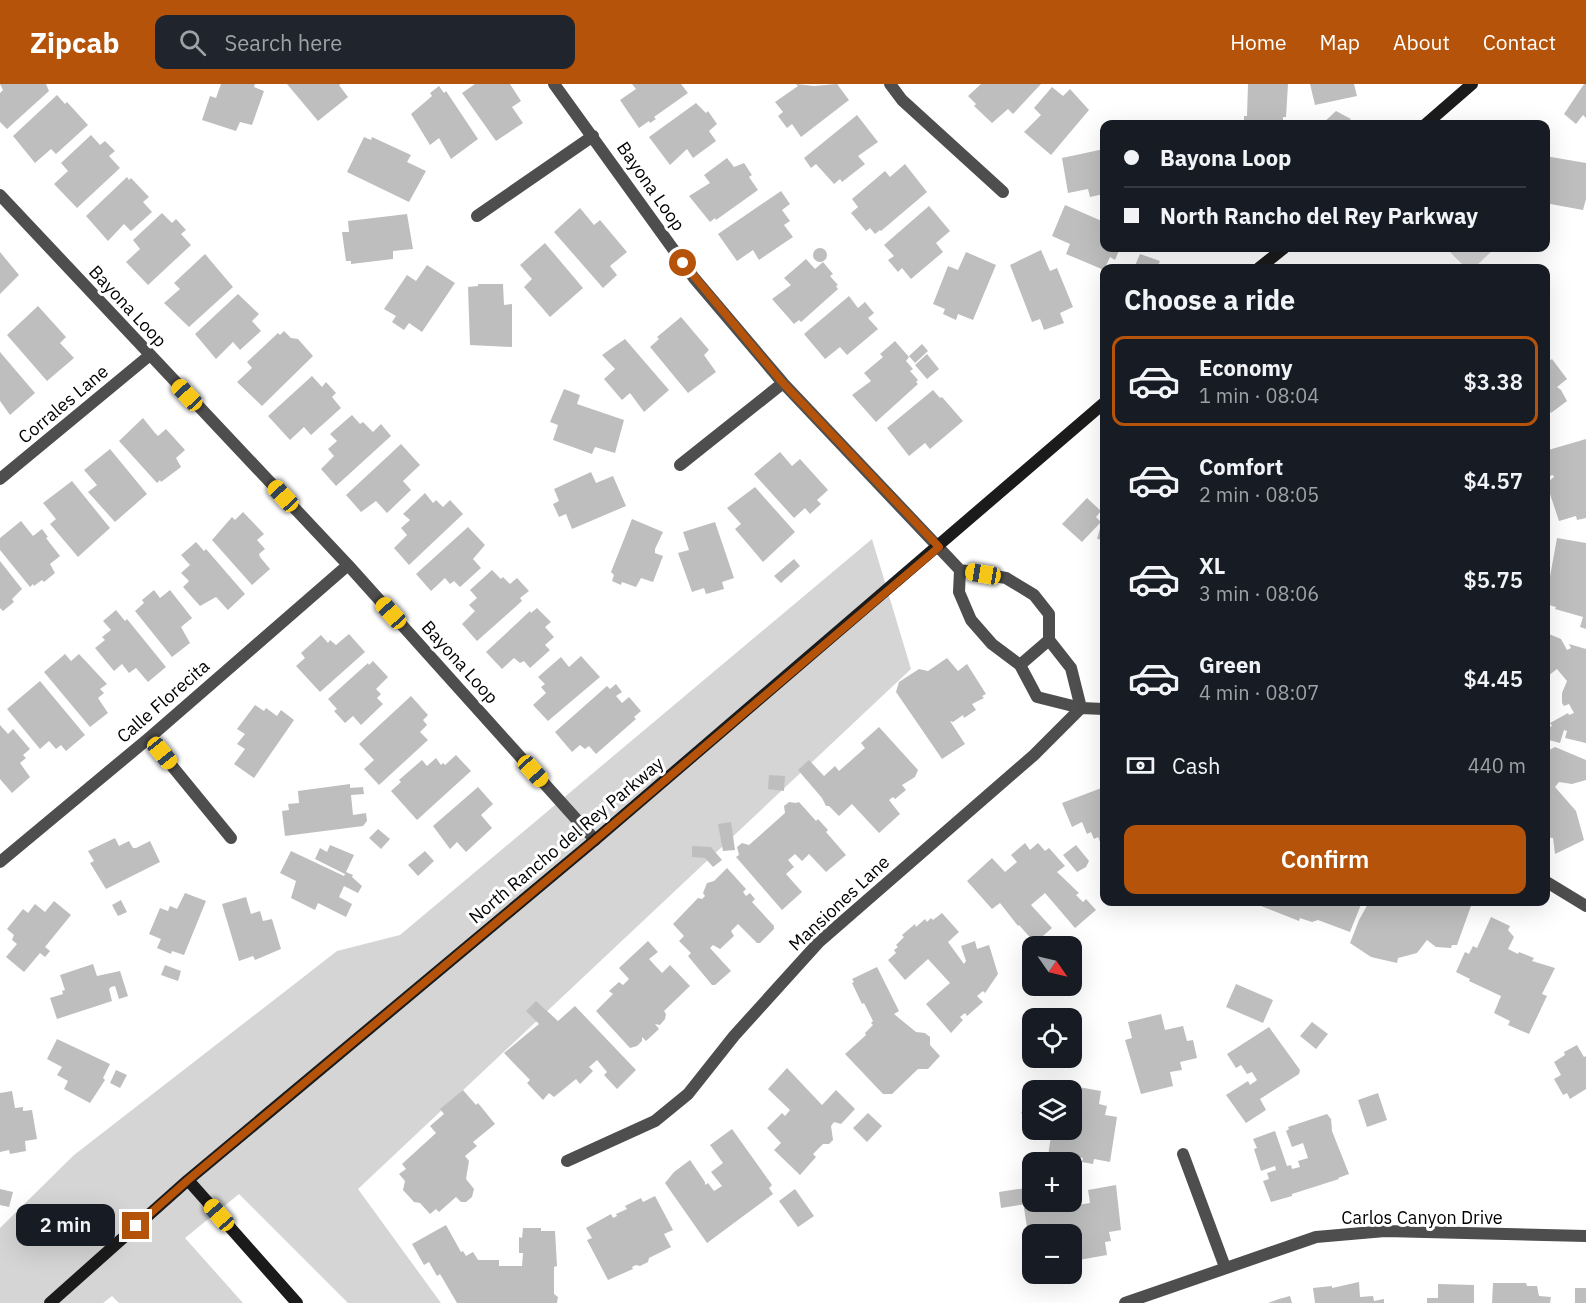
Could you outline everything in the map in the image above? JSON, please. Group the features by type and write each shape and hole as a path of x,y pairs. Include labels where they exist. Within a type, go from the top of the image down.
{"street":[{"name":"Bayona Loop","path":"554,84 694,278 783,383 960,570"},
{"path":"891,84 902,100 1003,192"},
{"path":"1431,120 1472,84"},
{"path":"477,216 593,136"},
{"name":"Bayona Loop","path":"0,195 348,565 595,840"},
{"path":"1264,264 1279,252"},
{"name":"Corrales Lane","path":"0,479 150,355"},
{"path":"680,465 783,383"},
{"name":"North Rancho del Rey Parkway","path":"50,1303 188,1180 595,840 1100,406"},
{"name":"Calle Florecita","path":"0,862 149,738 348,565"},
{"path":"1081,708 1071,668 1049,640 1049,614 1034,595 1006,578 960,570 959,592 971,620 992,644 1020,665 1037,697 1081,708 1100,709"},
{"path":"1020,665 1049,640"},
{"name":"Mansiones Lane","path":"567,1161 655,1121 688,1094 734,1036 819,942 1034,755 1081,708"},
{"path":"149,738 231,838"},
{"path":"1550,884 1586,906"},
{"path":"1183,1154 1225,1267"},
{"path":"188,1180 297,1303"},
{"name":"Carlos Canyon Drive","path":"1125,1303 1316,1237 1385,1232 1586,1236"}],"shaded area":[{"path":"1450,252 1491,252 1478,264 1462,264"},
{"path":"872,539 911,669 358,1189 441,1303 348,1303 239,1194 185,1238 243,1303 119,1303 112,1296 103,1303 0,1303 0,1228 74,1155 337,951 400,935"}],"building":[{"path":"0,84 46,84 49,91 7,129 0,122 0,93 3,90"},
{"path":"221,84 255,84 254,87 264,91 252,125 240,122 236,131 202,120 210,96 216,98"},
{"path":"287,84 341,84 339,85 348,97 318,121"},
{"path":"475,84 510,84 521,101 512,107 523,123 496,141 462,93"},
{"path":"632,84 681,84 688,93 654,117 656,119 639,128 620,100 636,89"},
{"path":"796,84 814,86 837,84 849,100 801,137 792,124 787,128 778,116 783,112 775,102 798,86"},
{"path":"981,84 1041,84 1013,114 1008,109 992,123 974,106 976,104 968,96"},
{"path":"1248,84 1288,84 1286,117 1283,117 1283,120 1244,120 1244,116 1247,116"},
{"path":"1310,84 1354,84 1357,96 1315,105"},
{"path":"1586,84 1586,118 1583,115 1576,124 1564,114"},
{"path":"439,86 444,93 446,91 478,139 451,159 439,138 430,145 411,114 432,96 430,93"},
{"path":"1052,87 1063,96 1070,89 1089,110 1051,155 1024,132 1041,115 1034,108"},
{"path":"57,95 65,104 67,102 88,125 56,154 51,149 35,163 13,136"},
{"path":"696,103 706,113 708,111 717,124 709,131 716,141 693,158 687,149 670,165 649,137"},
{"path":"1336,111 1351,119 1350,120 1326,120"},
{"path":"857,115 878,142 858,156 865,164 842,182 840,179 834,184 816,164 811,168 804,158"},
{"path":"91,135 100,145 105,141 115,151 109,156 120,168 77,208 54,184 68,171 61,163"},
{"path":"364,137 371,140 372,137 411,155 407,162 426,171 409,202 347,172"},
{"path":"1100,150 1100,195 1090,197 1088,189 1068,193 1062,158"},
{"path":"1550,157 1586,163 1586,199 1583,210 1550,204"},
{"path":"727,158 734,167 744,163 752,175 749,177 758,190 710,222 689,196 710,183 704,175"},
{"path":"905,164 927,192 881,231 875,234 870,228 866,231 851,213 858,207 852,199 885,171 890,177"},
{"path":"127,177 129,180 131,178 149,197 143,202 152,212 131,231 124,224 108,241 86,216"},
{"path":"781,191 790,204 782,210 790,221 784,225 793,237 759,260 753,250 737,261 718,234"},
{"path":"1065,205 1100,220 1100,252 1118,252 1115,260 1110,257 1107,264 1100,264 1100,268 1066,254 1070,244 1052,236"},
{"path":"929,206 950,231 936,243 943,252 911,279 902,268 898,272 888,260 894,256 884,245"},
{"path":"580,208 594,225 600,220 627,252 610,266 617,275 603,288 554,232"},
{"path":"162,213 172,223 176,219 186,230 181,234 191,245 148,285 126,262 140,249 133,240"},
{"path":"407,214 413,249 393,251 393,259 351,264 351,261 346,261 342,232 349,232 348,221"},
{"path":"545,243 583,288 550,317 524,287 532,279 520,265"},
{"path":"817,248 823,248 827,255 823,262 817,262 813,258 813,252"},
{"path":"1041,250 1050,271 1057,268 1073,307 1060,313 1064,323 1044,330 1040,319 1032,322 1010,265"},
{"path":"0,252 19,275 0,294"},
{"path":"966,252 996,265 973,320 958,314 956,320 943,314 945,309 933,304 948,266 958,270"},
{"path":"205,254 233,287 189,327 164,303 180,289 174,283"},
{"path":"1140,254 1160,261 1159,264 1136,264"},
{"path":"806,259 815,269 823,262 833,274 830,276 838,285 836,286 838,289 801,322 799,320 794,324 772,299 791,285 784,278"},
{"path":"427,265 455,283 422,332 409,323 404,330 392,322 396,316 384,309 407,275 416,281"},
{"path":"478,284 503,284 504,305 512,304 512,347 470,345 468,287 478,286"},
{"path":"238,294 259,314 252,321 261,331 240,350 233,342 216,359 195,334"},
{"path":"849,296 858,308 865,302 874,313 868,318 878,329 847,355 840,347 825,359 804,334"},
{"path":"38,306 66,337 60,343 74,358 47,381 7,335"},
{"path":"681,317 709,350 704,355 716,372 688,393 650,347 659,339 657,337"},
{"path":"284,331 291,338 298,339 313,356 262,406 237,382 252,368 247,362 278,333 280,335"},
{"path":"625,339 669,390 644,412 630,393 622,400 604,379 615,369 602,355"},
{"path":"895,341 909,357 906,361 913,369 910,371 918,380 916,382 918,384 876,422 852,395 871,381 864,373 883,357 880,354"},
{"path":"922,344 928,351 915,363 909,356"},
{"path":"0,352 35,393 10,415 0,401"},
{"path":"927,354 939,369 927,379 915,365"},
{"path":"1552,359 1567,379 1557,387 1567,401 1551,413 1550,411 1550,360"},
{"path":"312,376 322,387 326,382 336,393 332,397 341,408 311,435 304,427 290,440 268,416"},
{"path":"564,389 580,395 577,404 624,420 615,453 595,447 592,454 553,440 558,425 550,422"},
{"path":"933,390 963,421 930,449 925,443 909,456 887,428"},
{"path":"352,415 360,424 363,422 373,432 381,424 391,436 336,486 321,469 334,456 328,449 337,441 330,434"},
{"path":"143,418 158,436 166,429 185,450 176,458 181,467 157,483 119,441"},
{"path":"1586,439 1586,518 1577,520 1576,516 1559,521 1550,494 1550,480 1554,477 1550,476 1550,450"},
{"path":"401,444 420,465 403,481 411,490 387,513 376,501 361,512 346,495"},
{"path":"110,449 147,494 115,522 88,492 97,485 84,470"},
{"path":"780,452 792,466 800,459 828,490 817,500 821,504 810,514 805,508 794,518 754,474"},
{"path":"591,472 596,483 613,476 626,506 572,529 566,514 559,517 553,504 559,501 554,489"},
{"path":"72,481 110,528 78,557 50,524 56,519 43,503"},
{"path":"755,487 795,532 763,562 735,529 741,524 727,508"},
{"path":"425,493 433,503 436,500 443,507 450,500 463,514 409,565 394,548 407,535 401,528 410,520 403,514"},
{"path":"1087,498 1100,510 1096,517 1100,523 1082,542 1062,524"},
{"path":"243,512 264,534 257,540 265,549 259,554 270,569 252,585 212,540 232,517 235,520"},
{"path":"632,519 663,532 655,553 663,556 653,582 641,578 636,587 612,581 614,575 611,572"},
{"path":"21,521 33,536 42,529 60,556 50,564 55,573 44,582 42,580 30,587 0,550 0,538"},
{"path":"715,522 734,578 722,582 724,589 706,594 704,588 692,592 678,553 689,550 683,532"},
{"path":"468,527 485,545 473,559 481,568 460,587 454,581 450,584 445,578 431,591 416,574"},
{"path":"1557,538 1586,543 1586,629 1580,627 1583,617 1550,605 1550,576"},
{"path":"196,542 204,551 206,549 245,594 228,610 216,597 200,606 183,587 189,581 181,573 190,565 181,555"},
{"path":"794,559 800,566 781,583 774,576"},
{"path":"0,561 22,589 12,599 14,602 3,611 0,608"},
{"path":"492,570 510,584 517,578 529,591 520,598 522,601 477,641 462,624 475,611 469,605 477,598 470,590"},
{"path":"154,590 160,598 170,590 192,618 181,627 190,643 172,657 135,611 144,603 142,600"},
{"path":"537,608 551,622 545,627 554,637 545,645 550,650 530,668 524,661 520,663 514,658 502,669 486,652 530,611 531,613"},
{"path":"116,610 125,621 127,619 166,667 148,682 136,668 129,673 122,664 114,671 95,648 105,640 102,637 111,630 103,621"},
{"path":"349,634 365,652 320,692 296,666 305,658 301,653 321,635 328,643 330,640 336,645"},
{"path":"1550,634 1561,639 1567,650 1571,648 1569,644 1586,649 1586,743 1565,738 1567,731 1564,730 1560,743 1550,740 1550,727 1552,726 1550,723 1568,713 1569,715 1574,713 1569,704 1564,706 1562,703 1562,693 1567,681 1557,669 1550,674"},
{"path":"65,654 71,661 79,654 107,684 100,689 104,693 98,698 108,713 90,727 44,672"},
{"path":"581,656 600,677 548,721 533,705 546,693 541,687 545,684 538,677 561,657 569,667"},
{"path":"947,658 958,671 967,664 986,694 982,696 984,698 972,704 976,710 964,718 963,715 953,722 950,721 965,744 942,759 896,692 899,682 919,669 928,671"},
{"path":"373,661 388,677 376,689 381,694 377,698 383,704 361,725 353,716 345,723 334,711 337,709 328,699"},
{"path":"40,681 85,735 66,751 61,745 56,749 49,741 40,749 7,709"},
{"path":"616,684 622,692 616,696 622,703 629,697 641,711 634,717 636,719 596,754 589,746 585,749 580,745 572,752 555,732 607,686 610,689"},
{"path":"411,696 428,715 423,720 427,725 420,732 428,740 379,785 364,769 374,760 359,744"},
{"path":"255,705 264,711 266,708 277,716 281,710 294,720 254,778 234,764 245,749 237,744 245,734 237,729"},
{"path":"0,725 8,734 13,729 30,749 23,755 26,758 20,763 30,777 12,793 0,779"},
{"path":"879,727 918,770 915,777 902,785 906,790 895,799 893,797 889,800 900,814 879,833 852,804 839,816 829,806 826,806 798,770 809,760 824,776 835,766 839,771 865,748 861,743"},
{"path":"1555,747 1586,760 1586,780 1572,784 1559,782 1555,787 1576,811 1584,840 1555,854 1553,838 1550,838 1550,750"},
{"path":"456,755 471,771 417,820 391,791 401,782 399,780 422,760 427,766 436,758 441,765 443,763 445,765"},
{"path":"769,775 785,776 784,791 768,789"},
{"path":"350,784 350,788 363,787 364,794 351,795 353,815 366,813 367,821 363,826 285,836 282,811 289,810 288,804 299,803 298,791"},
{"path":"478,787 493,804 481,815 492,828 466,852 457,842 450,849 433,826"},
{"path":"1100,789 1100,842 1098,837 1094,839 1091,832 1087,834 1082,822 1072,827 1062,803"},
{"path":"789,802 799,802 816,821 818,819 846,855 826,872 809,854 802,861 795,854 788,860 794,867 786,874 802,892 782,910 736,857 739,855 737,847 742,843 749,845 785,813 784,806"},
{"path":"731,822 735,850 723,851 718,824"},
{"path":"378,829 390,839 381,849 369,838"},
{"path":"115,838 119,846 129,841 133,848 150,841 160,862 106,889 90,863 94,861 88,851"},
{"path":"1025,843 1030,850 1038,843 1045,851 1049,848 1065,866 1057,872 1079,893 1076,895 1083,902 1086,899 1096,910 1075,928 1045,893 1031,905 1052,928 1043,936 1029,936 1000,903 992,909 967,881 992,858 1005,872 1017,862 1011,855"},
{"path":"330,845 354,855 346,872 353,875 352,877 362,886 358,893 344,886 339,897 352,904 346,917 318,903 315,910 291,898 296,881 280,873 291,851 344,876 345,874 315,859 320,848 327,852"},
{"path":"1076,845 1089,861 1086,867 1077,872 1063,855"},
{"path":"692,846 711,847 722,860 713,867 705,858 692,857"},
{"path":"425,851 434,861 418,876 408,865"},
{"path":"727,868 746,889 743,892 746,896 750,893 755,899 752,902 774,926 774,929 760,943 757,943 738,924 731,931 734,936 720,949 713,945 710,948 731,971 712,985 688,956 691,953 679,941 684,936 673,924 698,898 702,899 705,896 703,893 707,883 714,881"},
{"path":"185,893 206,901 184,955 172,951 171,954 157,948 161,939 149,934 160,908 168,911 170,906 177,909"},
{"path":"246,897 251,914 260,911 263,921 272,919 281,949 255,960 253,956 239,961 222,904"},
{"path":"121,900 127,912 118,916 112,905"},
{"path":"54,901 71,915 45,947 50,951 45,957 40,953 24,972 6,957 17,944 12,940 14,935 7,929 23,909 28,913 35,904 45,912"},
{"path":"1261,906 1360,906 1350,932 1318,920 1312,922 1300,918 1299,921"},
{"path":"1367,906 1471,906 1457,945 1452,945 1451,948 1436,947 1427,940 1417,953 1398,958 1397,963 1371,957 1350,943"},
{"path":"942,913 959,932 948,942 964,964 966,961 961,946 975,941 977,949 989,945 998,974 985,993 983,991 977,996 983,1002 967,1016 965,1013 960,1017 963,1020 951,1033 926,1004 950,983 928,959 905,980 888,960 896,953 894,950 904,937 902,935 915,924 916,927 925,919 927,922 931,918 933,920"},
{"path":"1491,917 1510,926 1508,930 1514,937 1508,949 1534,958 1532,961 1555,968 1542,994 1547,996 1529,1034 1508,1025 1510,1021 1494,1013 1501,996 1469,981 1470,979 1456,972 1465,952 1469,954 1473,946 1477,948"},
{"path":"648,941 658,952 649,959 662,973 670,965 690,986 664,1011 665,1019 660,1025 655,1024 659,1029 646,1041 642,1037 642,1041 637,1046 630,1048 596,1011 613,994 609,991 619,982 623,985 629,979 619,968"},
{"path":"93,964 97,976 120,971 128,996 119,999 115,986 111,987 109,989 112,1001 57,1019 50,998 63,994 62,991 65,990 60,975"},
{"path":"165,965 181,971 178,981 161,975"},
{"path":"877,967 899,1011 894,1014 916,1032 925,1033 930,1037 930,1045 940,1056 928,1069 918,1069 892,1094 883,1094 845,1054 866,1035 865,1033 873,1025 852,979"},
{"path":"1236,984 1273,1000 1263,1023 1226,1007"},
{"path":"536,1001 558,1021 575,1006 636,1070 617,1089 604,1075 607,1072 597,1060 589,1067 593,1071 580,1084 576,1079 554,1097 549,1093 543,1100 527,1083 530,1080 504,1053 539,1024 526,1011"},
{"path":"1161,1014 1165,1030 1183,1026 1187,1041 1193,1040 1197,1058 1180,1062 1182,1070 1170,1072 1173,1086 1141,1094 1125,1040 1132,1038 1128,1022"},
{"path":"1312,1022 1328,1034 1316,1049 1300,1036"},
{"path":"1269,1027 1300,1070 1299,1074 1260,1099 1266,1110 1246,1123 1226,1095 1248,1081 1250,1085 1257,1080 1252,1072 1247,1074 1241,1065 1236,1068 1227,1054"},
{"path":"57,1039 110,1064 103,1078 105,1080 90,1103 64,1089 68,1081 57,1075 62,1067 47,1059"},
{"path":"1577,1045 1584,1057 1586,1056 1586,1089 1570,1099 1567,1093 1563,1095 1554,1079 1561,1075 1554,1062 1565,1055 1564,1052"},
{"path":"787,1068 822,1105 836,1090 855,1109 841,1124 834,1122 831,1126 833,1140 829,1144 823,1144 813,1154 816,1157 800,1175 774,1150 781,1143 767,1128 782,1113 785,1116 790,1110 768,1089"},
{"path":"116,1070 127,1075 120,1088 110,1083"},
{"path":"1082,1088 1101,1091 1099,1104 1107,1106 1105,1115 1117,1117 1110,1162 1094,1159 1093,1164 1082,1162 1082,1152 1049,1152 1050,1140 1082,1140"},
{"path":"463,1090 476,1105 478,1103 495,1124 473,1142 477,1146 465,1156 469,1161 466,1179 474,1189 472,1197 466,1202 461,1202 456,1197 439,1212 436,1209 430,1214 403,1190 405,1181 399,1174 406,1169 402,1164 436,1133 430,1126 444,1114 440,1109"},
{"path":"12,1091 15,1108 23,1107 23,1111 32,1110 37,1139 25,1141 26,1151 10,1154 9,1150 0,1152 0,1093"},
{"path":"1378,1093 1387,1120 1367,1127 1358,1100"},
{"path":"868,1113 882,1126 867,1142 853,1128"},
{"path":"1327,1114 1331,1119 1332,1131 1349,1174 1271,1202 1263,1181 1269,1179 1267,1173 1276,1170 1275,1166 1261,1171 1253,1139 1275,1131 1287,1166 1291,1165 1292,1169 1300,1167 1298,1161 1308,1158 1303,1143 1292,1147 1286,1131 1288,1127"},
{"path":"732,1129 772,1185 769,1188 773,1194 707,1243 665,1183 674,1172 690,1160 705,1185 708,1183 714,1191 722,1186 711,1172 723,1163 710,1145"},
{"path":"1116,1185 1121,1230 1109,1232 1111,1241 1105,1242 1107,1255 1082,1259 1082,1224 1026,1224 1025,1212 1082,1212 1082,1204 1090,1203 1088,1190"},
{"path":"0,1189 13,1192 9,1207 0,1205"},
{"path":"795,1189 814,1216 798,1227 779,1201"},
{"path":"1022,1189 1022,1205 1001,1208 999,1192"},
{"path":"655,1196 673,1230 664,1234 671,1247 649,1258 648,1262 640,1266 636,1265 632,1267 633,1269 608,1280 587,1240 592,1238 586,1228 611,1214 613,1218 617,1216 616,1214 627,1209 625,1206 641,1198 643,1202"},
{"path":"446,1225 461,1252 463,1251 466,1256 473,1252 478,1260 499,1260 499,1266 522,1266 523,1253 519,1253 519,1237 522,1238 523,1228 555,1231 557,1266 554,1267 554,1294 558,1297 557,1303 457,1303 440,1274 437,1276 429,1262 424,1265 412,1244"},
{"path":"1359,1282 1360,1297 1373,1296 1374,1301 1384,1299 1384,1303 1315,1303 1313,1288 1332,1286 1332,1288"},
{"path":"1493,1283 1526,1283 1527,1286 1537,1286 1539,1296 1551,1297 1550,1303 1492,1303"},
{"path":"1438,1284 1474,1285 1474,1303 1427,1303 1427,1298 1438,1298"},
{"path":"1575,1288 1586,1288 1586,1303 1575,1303"},
{"path":"1290,1296 1292,1303 1268,1303 1279,1299"}],"route":[{"path":"136,1226 939,547 783,383 683,263"}]}
